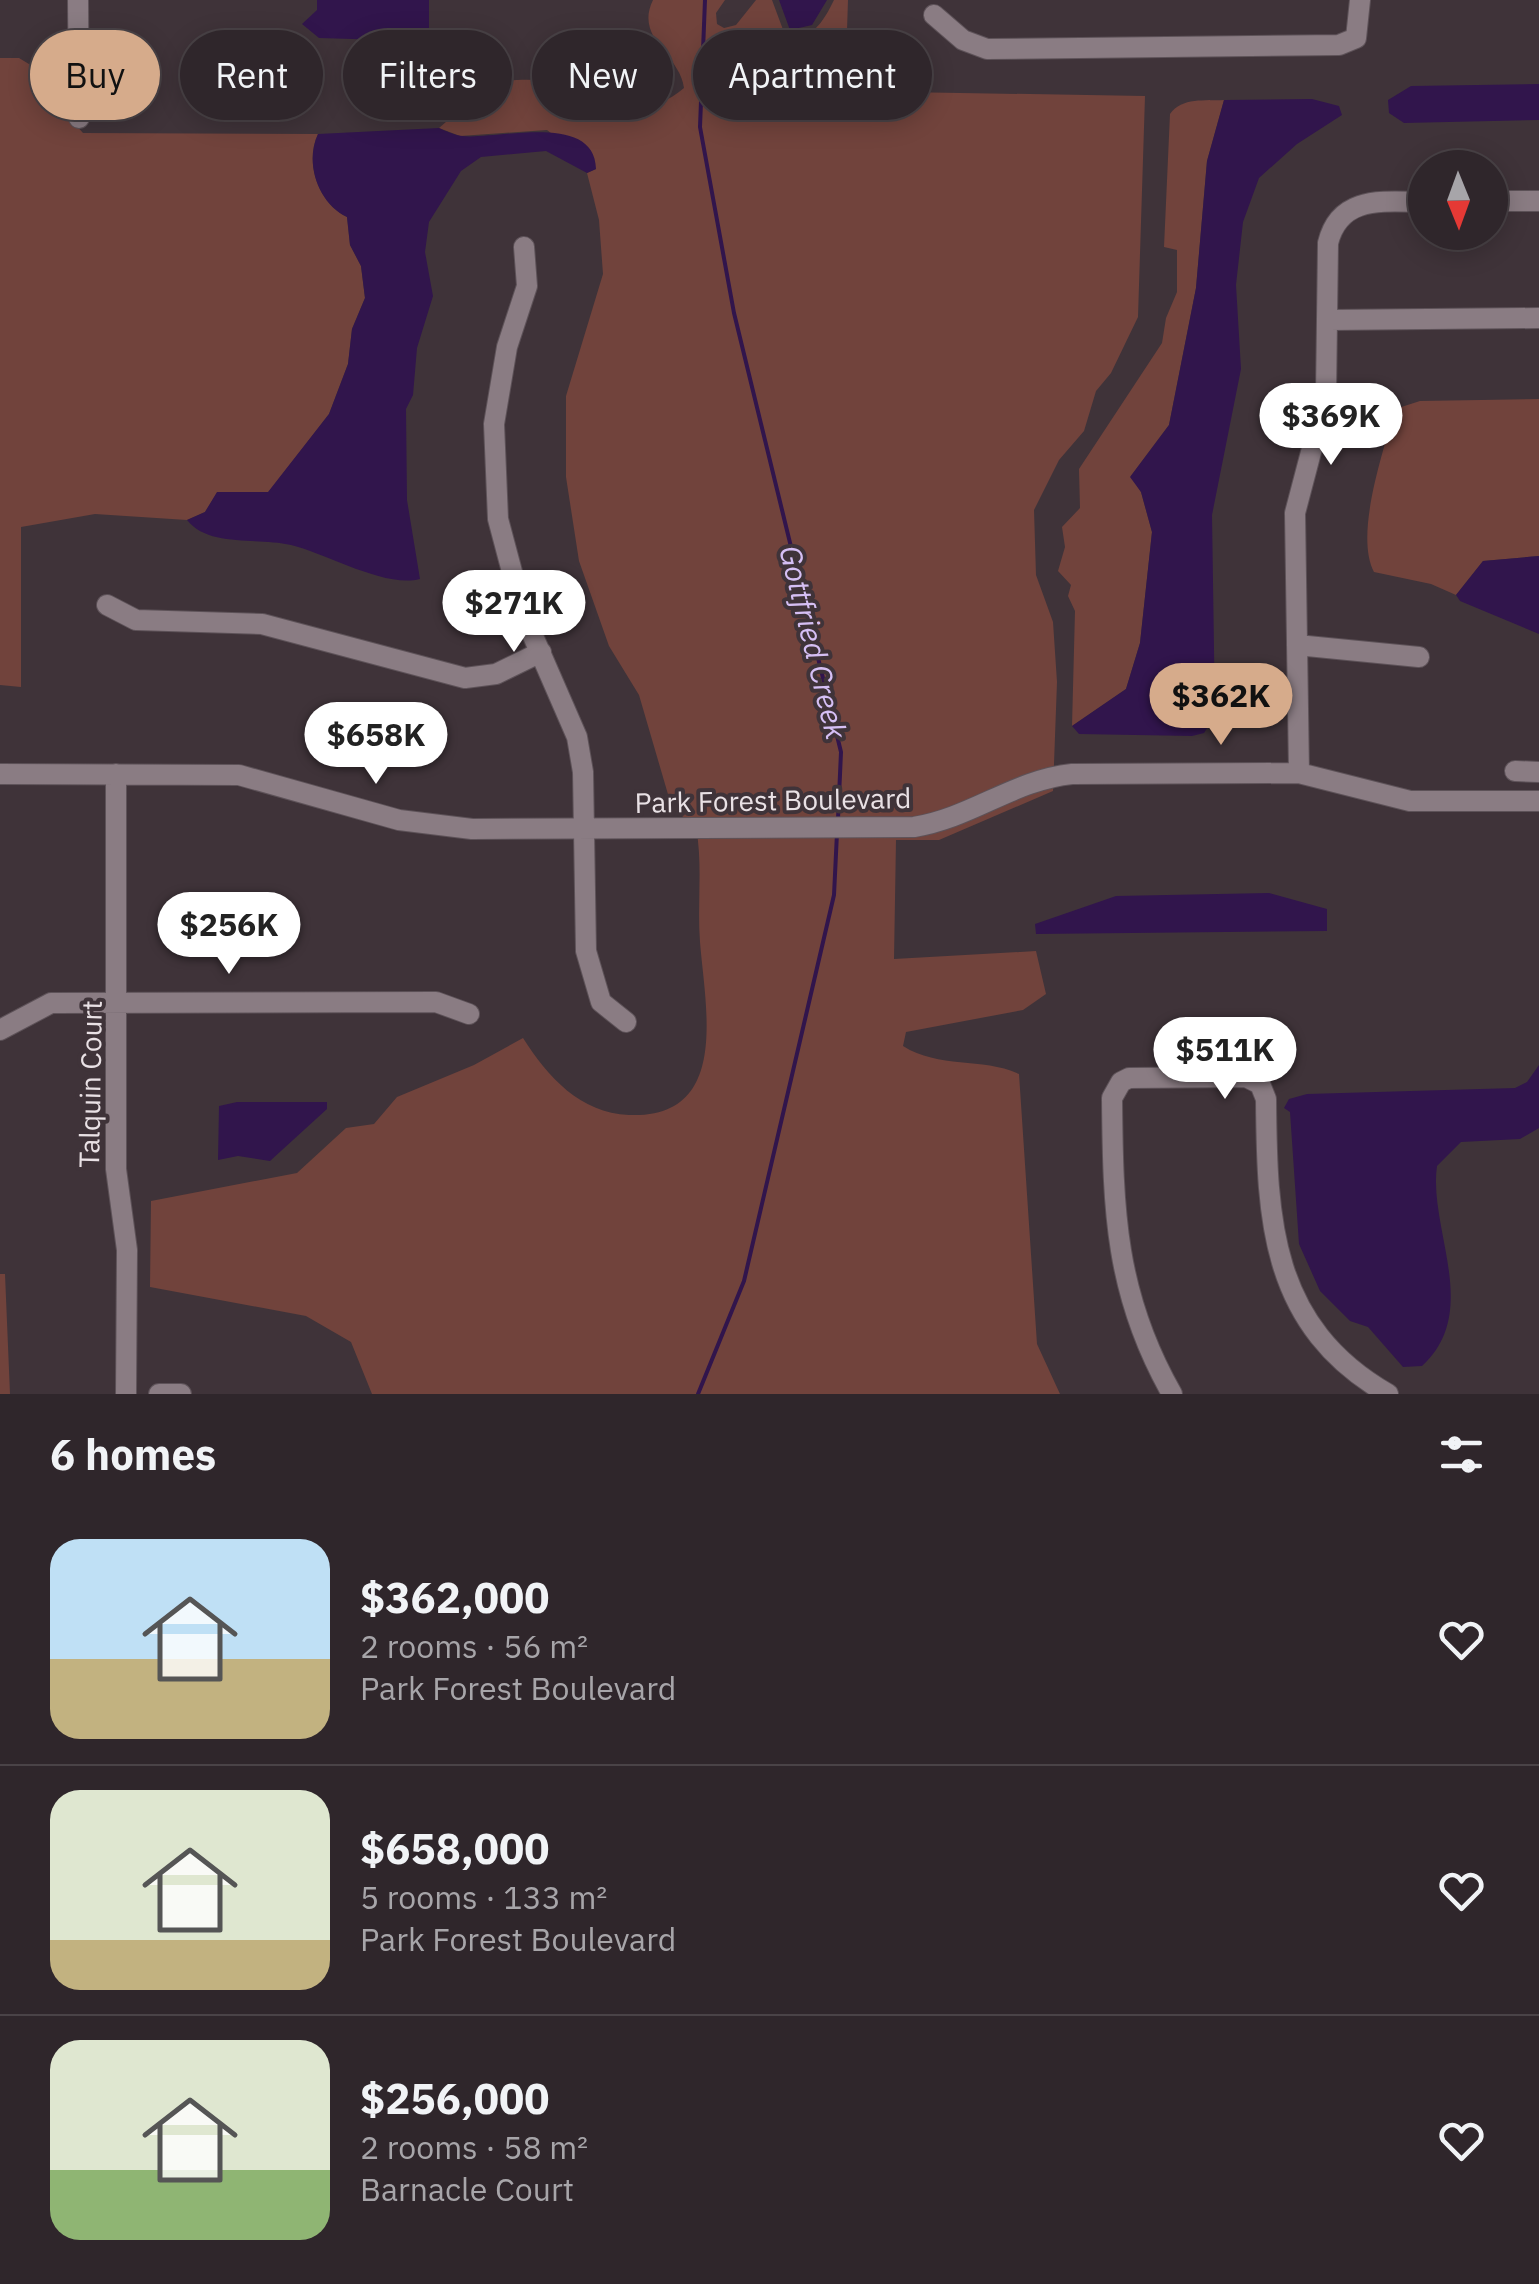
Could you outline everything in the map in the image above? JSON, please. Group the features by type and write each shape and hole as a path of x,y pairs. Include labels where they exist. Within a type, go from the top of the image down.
{"street":[{"path":"78,0 79,30"},
{"path":"934,15 963,40 987,49 1349,44 1356,38 1360,0"},
{"path":"1508,201 1539,201"},
{"path":"1298,774 1295,513 1326,396 1328,243 1336,222 1363,203 1408,202"},
{"path":"524,248 527,286 500,378 494,473 507,564 577,737 584,829 586,952 591,978 601,1002 626,1022"},
{"path":"1329,320 1539,318"},
{"path":"107,605 136,620 262,624 466,678 496,674 541,652"},
{"path":"1296,645 1419,657"},
{"path":"1515,771 1539,772"},
{"name":"Park Forest Boulevard","path":"0,774 240,775 439,828 914,827 963,816 1018,786 1057,776 1298,774 1410,801 1539,801"},
{"name":"Talquin Court","path":"116,774 116,1169 128,1250 126,1394"},
{"path":"0,1030 50,1002 436,1002 468,1014"},
{"path":"1172,1394 1136,1320 1116,1243 1112,1098 1121,1082 1130,1078 1246,1076 1260,1084 1266,1099 1269,1217 1288,1285 1329,1347 1388,1394"},
{"path":"159,1394 181,1394"}],"shaded area":[{"path":"317,0 429,0 429,30 343,30 343,39 323,38 323,30 309,30 302,24 317,10"},
{"path":"653,0 725,0 716,13 717,24 724,28 736,25 756,0 772,0 783,30 693,30 693,120 932,120 932,92 1145,96 1138,317 1111,373 1096,391 1084,431 1059,460 1034,510 1036,575 1053,622 1057,682 1053,791 939,840 896,840 894,959 1036,951 1046,994 1023,1010 906,1032 903,1046 931,1058 1019,1074 1037,1344 1060,1394 372,1394 351,1342 306,1316 150,1287 151,1201 297,1173 346,1128 374,1124 397,1097 474,1065 523,1038 567,1090 611,1113 662,1111 684,1099 698,1079 707,1026 696,827 672,808 639,695 609,646 579,561 566,477 566,396 603,274 599,220 587,173 596,169 547,130 460,136 439,128 448,120 512,120 512,81 532,80 532,120 673,120 673,96 684,88 673,62 673,30 651,30"},
{"path":"779,0 827,0 812,25 790,30"},
{"path":"834,0 848,0 847,30 813,30"},
{"path":"0,58 19,58 30,65 30,120 71,120 83,133 318,134 313,157 317,182 329,203 347,217 350,245 361,266 365,298 352,329 348,364 329,414 268,493 217,493 205,512 187,520 95,514 21,527 21,687 0,685"},
{"path":"1539,84 1539,120 1404,123 1389,113 1388,100 1411,86"},
{"path":"1312,99 1339,106 1342,115 1297,144 1259,178 1243,222 1236,285 1241,369 1212,515 1215,716 1204,733 1192,736 1079,734 1072,726 1126,689 1140,643 1152,532 1141,492 1130,477 1169,425 1196,288 1207,161 1224,100"},
{"path":"1224,100 1207,161 1196,288 1169,425 1131,476 1141,492 1152,532 1140,643 1126,689 1072,726 1075,611 1068,596 1071,585 1058,571 1065,547 1062,527 1080,508 1079,469 1162,343 1166,318 1177,292 1177,250 1164,247 1170,114 1187,102"},
{"path":"439,128 462,136 562,134 579,140 591,151 596,169 587,173 546,151 481,157 461,171 429,222 425,252 433,296 417,348 413,395 406,409 407,500 420,579 390,579 291,545 221,538 196,529 187,520 205,512 217,492 268,492 329,414 348,364 352,329 365,298 361,266 350,245 347,217 329,203 317,182 313,158 318,134"},
{"path":"1539,399 1539,556 1483,561 1456,595 1431,584 1374,572 1367,536 1369,515 1395,409 1420,401"},
{"path":"1539,556 1539,634 1460,601 1456,595 1483,561"},
{"path":"1269,893 1327,909 1327,931 1036,934 1035,924 1116,896"},
{"path":"1539,1065 1539,1128 1520,1139 1461,1142 1437,1166 1436,1190 1451,1295 1448,1320 1440,1344 1422,1366 1403,1367 1368,1327 1350,1321 1320,1291 1299,1244 1290,1112 1284,1108 1289,1099 1307,1094 1515,1088 1527,1082"},
{"path":"237,1102 327,1102 327,1109 270,1161 238,1156 218,1160 219,1106"},
{"path":"0,1274 5,1274 10,1394 0,1394"}],"waterway":[{"name":"Gottfried Creek","path":"705,0 700,127 734,313 841,752 838,819"},
{"name":"Gottfried Creek","path":"698,1394 744,1281 834,895 837,833"}]}
